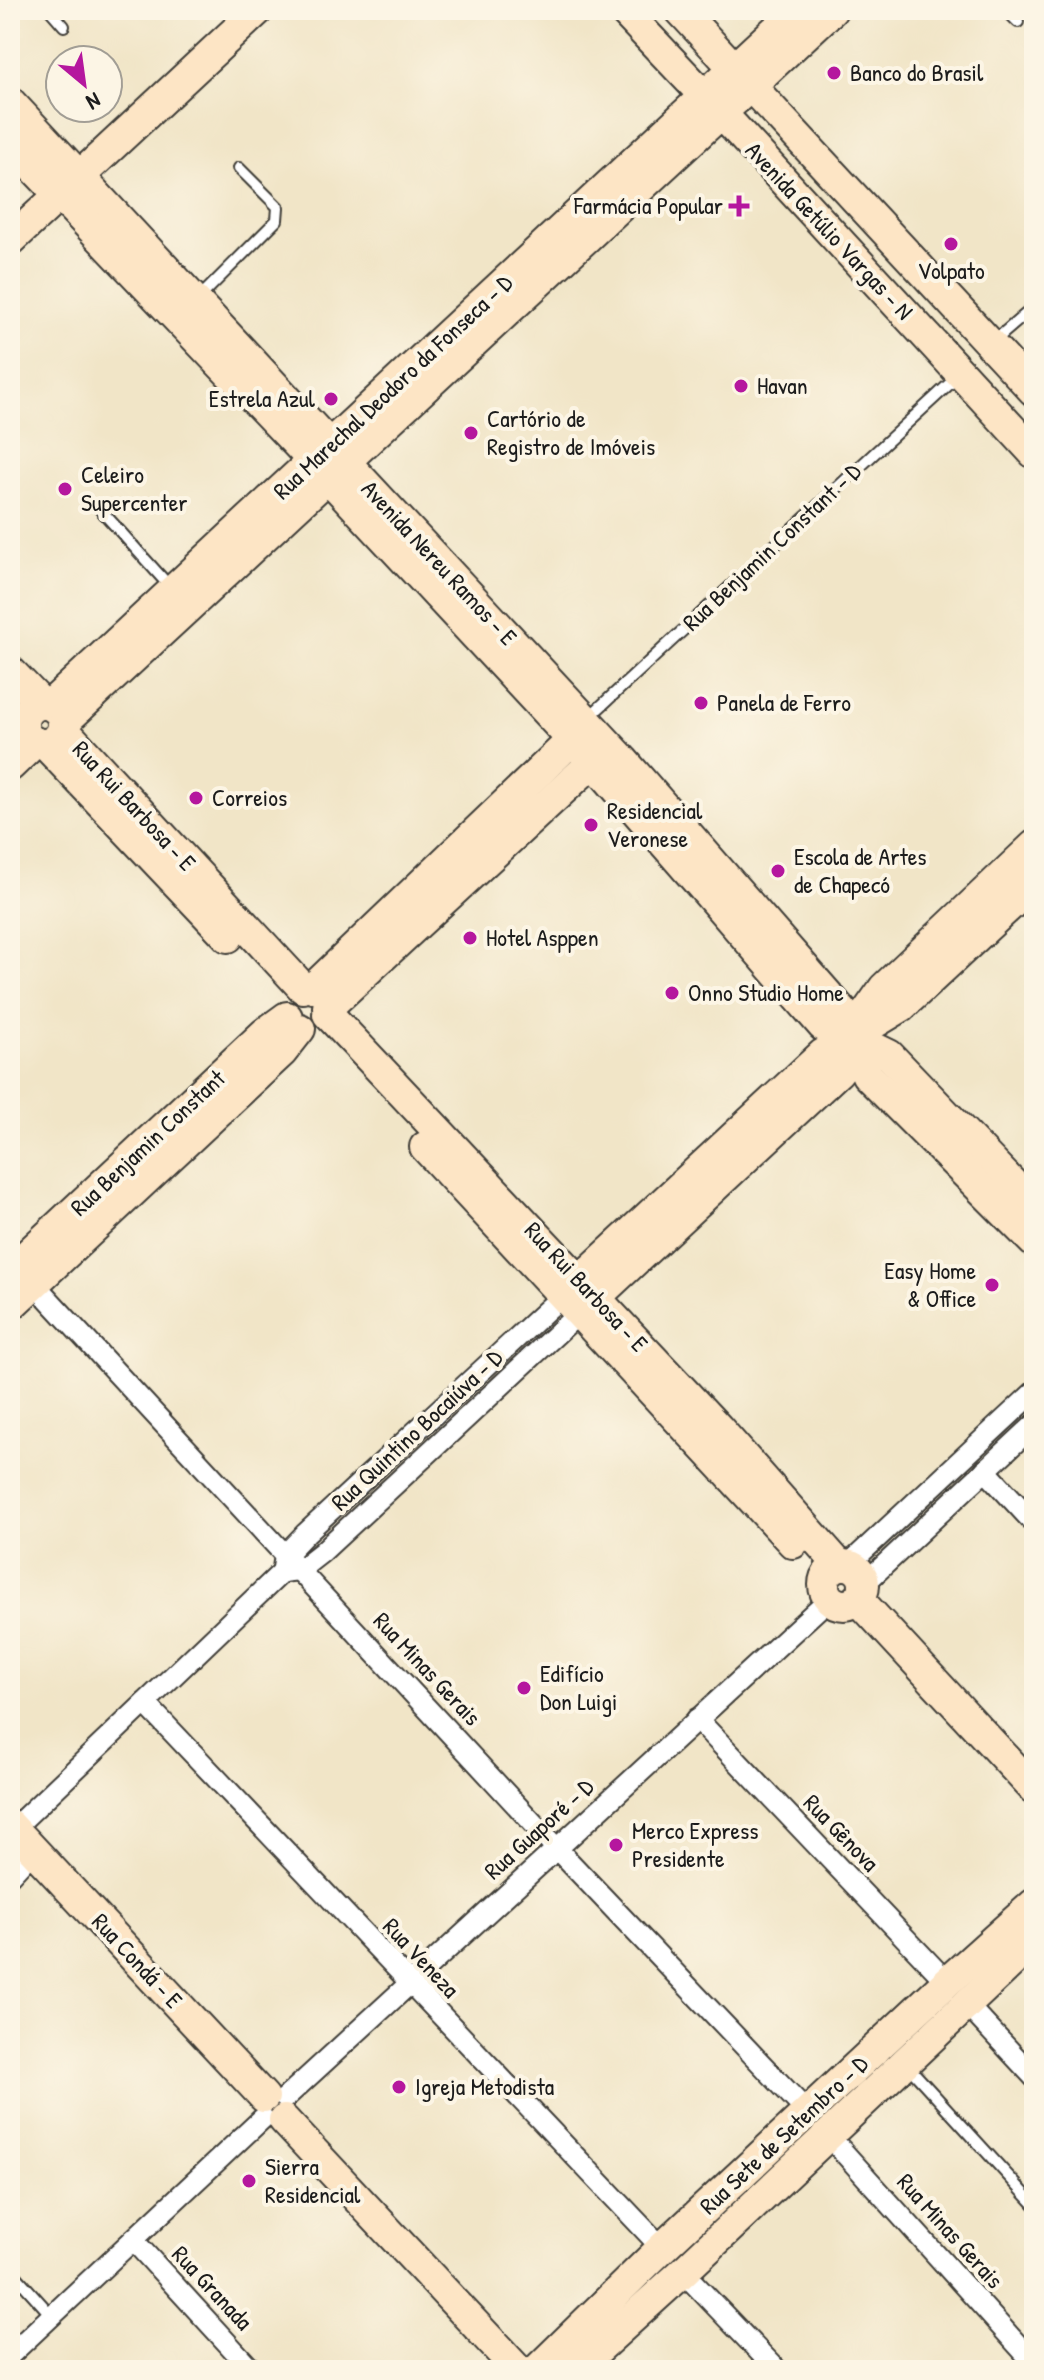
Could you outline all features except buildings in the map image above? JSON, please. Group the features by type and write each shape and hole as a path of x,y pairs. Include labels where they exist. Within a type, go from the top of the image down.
{"street":[{"path":"10,241 63,178 230,10"},
{"path":"10,215 63,178 258,10"},
{"name":"Avenida Getúlio Vargas - N","path":"623,10 1034,453"},
{"name":"Avenida Getúlio Vargas - N","path":"680,10 1034,391"},
{"path":"743,77 797,10"},
{"path":"743,77 832,10"},
{"name":"Rua Marechal Deodoro da Fonseca - D","path":"36,725 330,462 743,77"},
{"name":"Avenida Nereu Ramos - E","path":"10,102 63,178 842,1011 867,1075 1034,1242"},
{"name":"Avenida Nereu Ramos - E","path":"10,143 63,178 196,301 330,462"},
{"name":"Rua Marechal Deodoro da Fonseca - D","path":"10,766 36,725 173,591 330,462"},
{"name":"Rua Rui Barbosa - E","path":"10,671 36,725 579,1296 718,1428 844,1581 1034,1789"},
{"name":"Avenida Nereu Ramos - E","path":"579,730 593,762 823,1026 889,1055 1034,1206"},
{"name":"Rua Benjamin Constant - D","path":"308,1009 545,786 579,730"},
{"name":"Rua Benjamin Constant - D","path":"545,786 593,762"},
{"name":"Rua Quintino Bocaiúva - D","path":"850,1036 884,988 1034,846"},
{"name":"Rua Quintino Bocaiúva - D","path":"289,1565 390,1489 823,1054 901,1007 1034,883"},
{"name":"Rua Benjamin Constant","path":"18,1269 168,1141 265,1033 308,1009"},
{"path":"10,1306 18,1269"},
{"name":"Rua Minas Gerais","path":"18,1269 289,1565 818,2124 1034,2363"},
{"name":"Rua Quintino Bocaiúva - D","path":"10,1875 19,1835 145,1703 289,1565 374,1471 579,1296"},
{"name":"Rua Guaporé - D","path":"10,2355 844,1581 1034,1392"},
{"path":"844,1581 892,1557 1034,1425"},
{"path":"985,1470 1034,1523"},
{"path":"374,1471 390,1489"},
{"name":"Rua Veneza","path":"145,1703 662,2248"},
{"name":"Rua Gênova","path":"697,1719 947,1982"},
{"name":"Rua Condá - E","path":"19,1835 518,2370"},
{"name":"Rua Sete de Setembro - D","path":"575,2370 683,2272 947,1982 1034,1904"},
{"name":"Rua Sete de Setembro - D","path":"537,2370 662,2248 818,2124 905,2062 1033,1945"},
{"path":"967,2005 1034,2077"},
{"name":"Rua Granada","path":"133,2240 252,2370"},
{"path":"683,2272 777,2370"}],"lane":[{"path":"50,10 64,26"},
{"path":"1006,10 1018,22"},
{"path":"196,301 277,220 278,207 239,168"},
{"path":"989,346 1034,307"},
{"name":"Rua Benjamin Constant - D","path":"579,730 960,374"},
{"path":"99,508 173,591"},
{"path":"905,2062 1034,2204"},
{"path":"10,2269 52,2316"}],"place":[{"name":"Banco do Brasil","path":"834,73"},
{"name":"Farmácia Popular","path":"739,206"},
{"name":"Volpato","path":"951,244"},
{"name":"Havan","path":"741,386"},
{"name":"Estrela Azul","path":"331,399"},
{"name":"Cartório de Registro de Imóveis","path":"471,433"},
{"name":"Celeiro Supercenter","path":"65,489"},
{"name":"Panela de Ferro","path":"701,703"},
{"name":"Correios","path":"196,798"},
{"name":"Residencial Veronese","path":"591,825"},
{"name":"Escola de Artes de Chapecó","path":"778,871"},
{"name":"Hotel Asppen","path":"470,938"},
{"name":"Onno Studio Home","path":"672,993"},
{"name":"Easy Home & Office","path":"992,1285"},
{"name":"Edifício Don Luigi","path":"524,1688"},
{"name":"Merco Express Presidente","path":"616,1845"},
{"name":"Igreja Metodista","path":"399,2087"},
{"name":"Sierra Residencial","path":"249,2181"}]}
